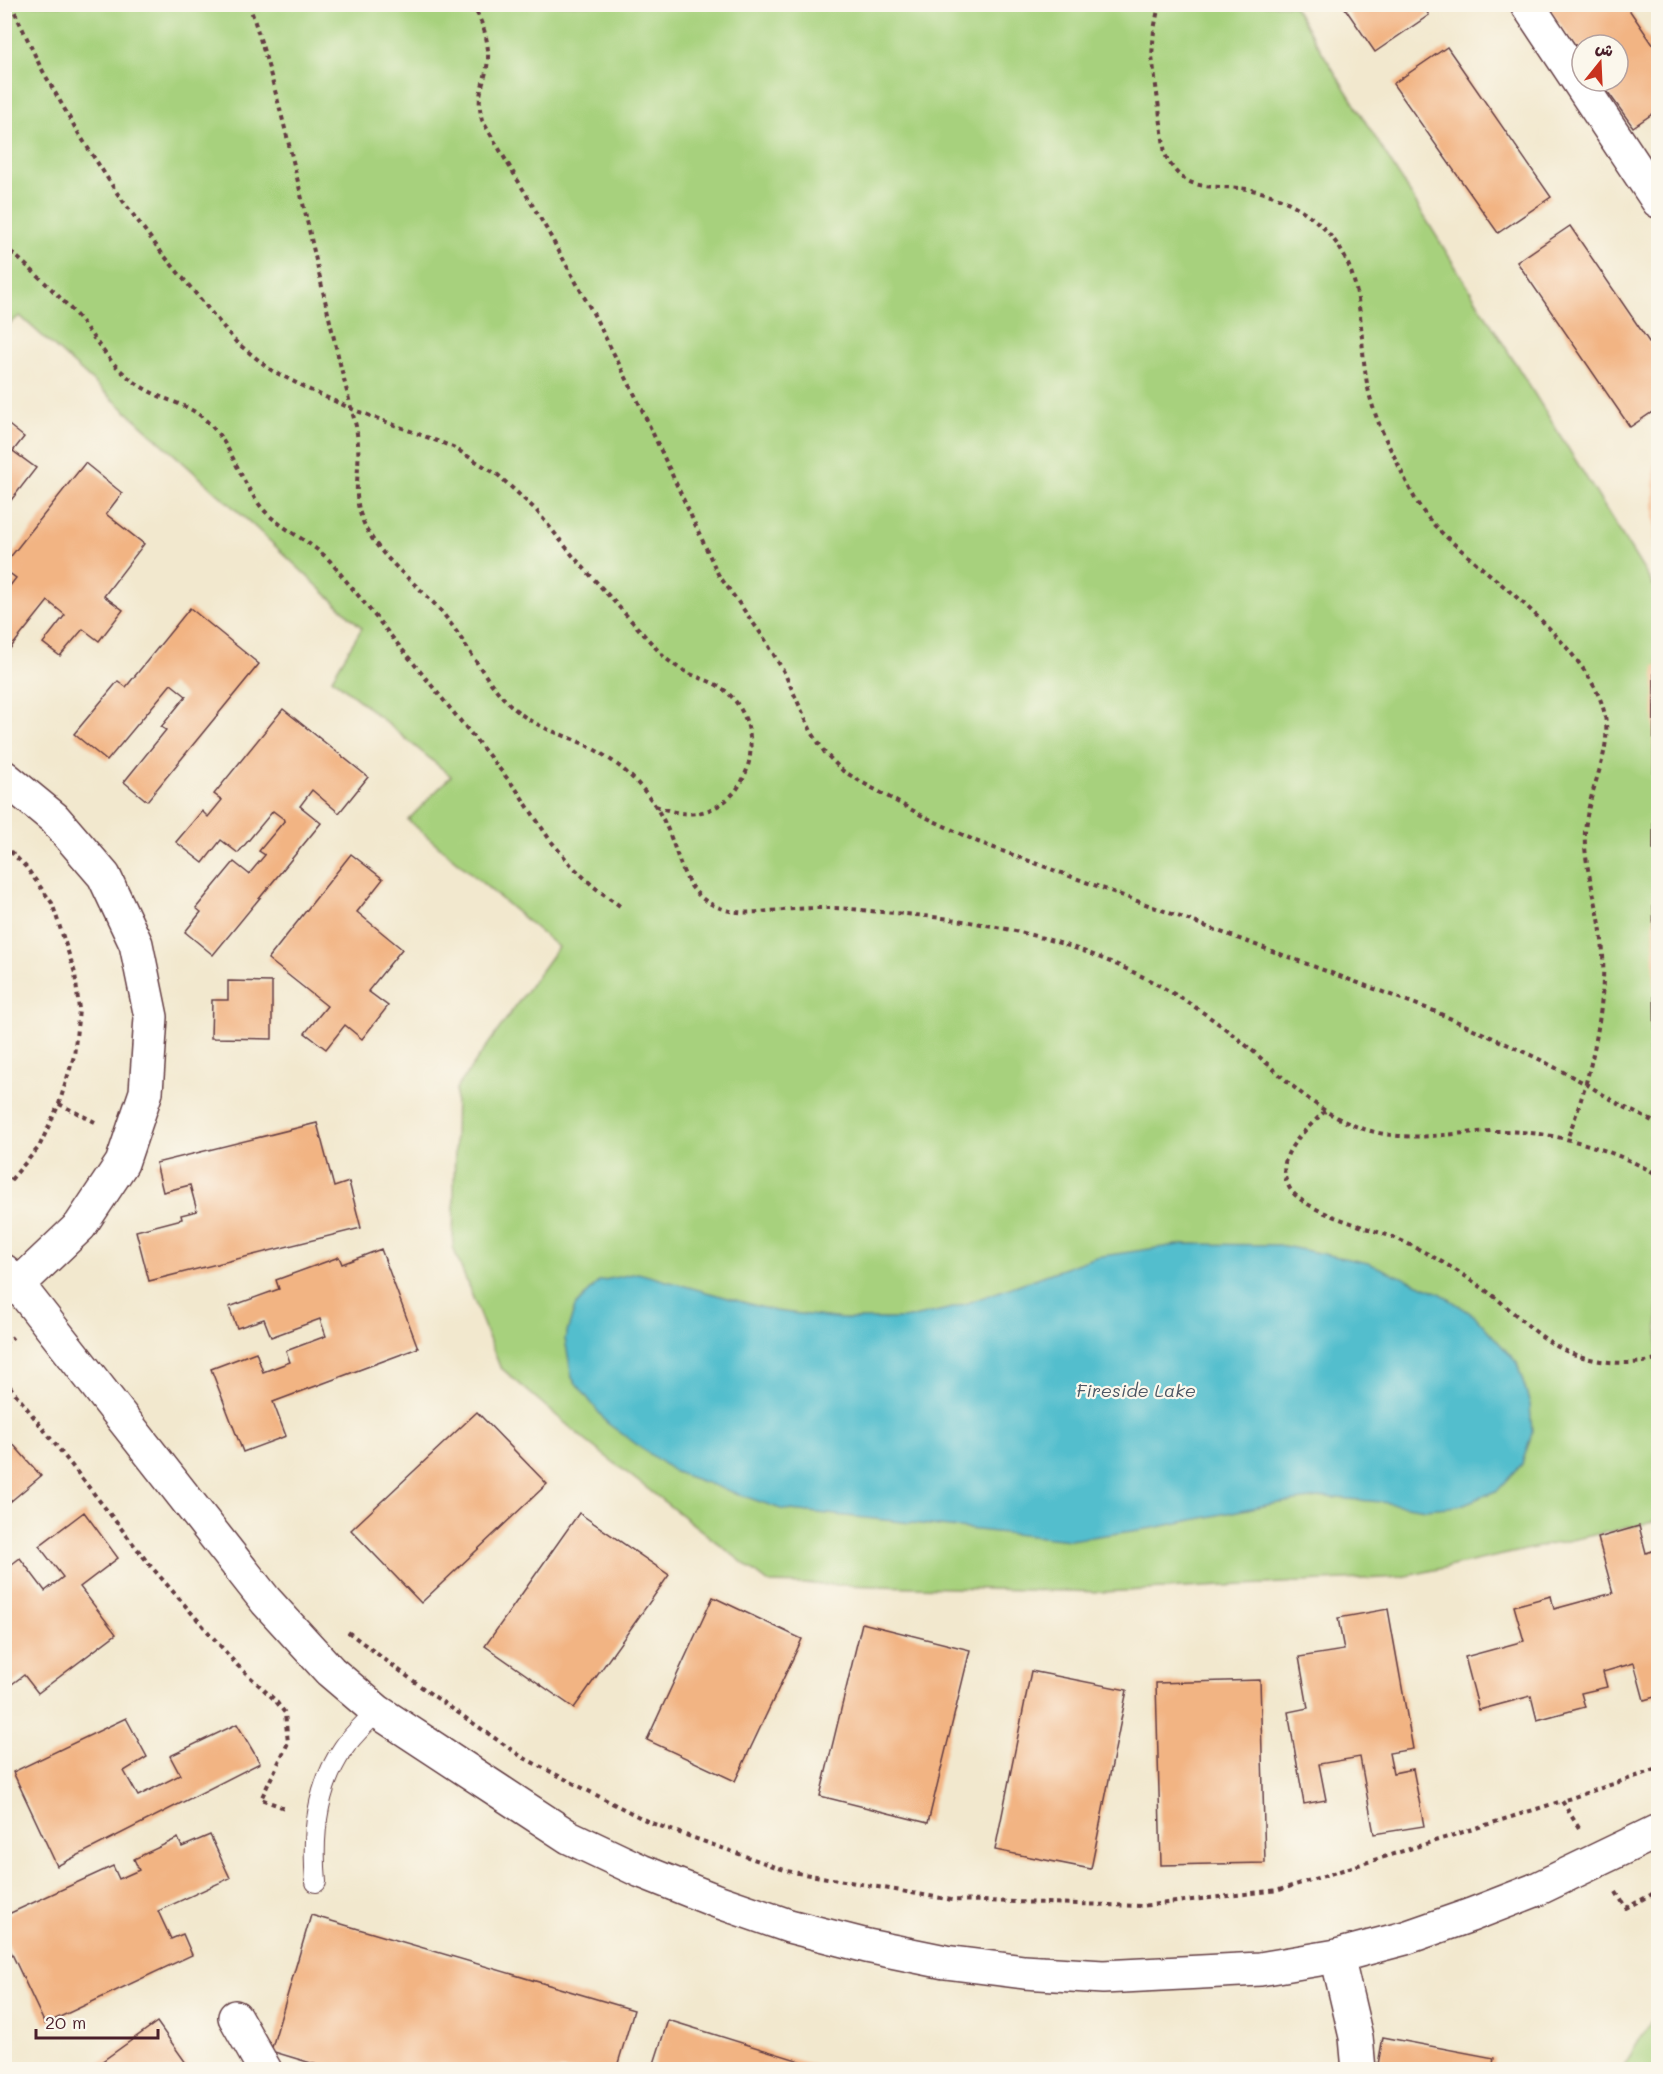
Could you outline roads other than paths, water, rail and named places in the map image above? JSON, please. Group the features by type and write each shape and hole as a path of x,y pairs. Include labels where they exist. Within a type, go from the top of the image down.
{"street":[{"path":"1527,4 1659,201"},
{"path":"4,777 54,818 104,876 136,944 151,1017 146,1092 122,1163 80,1226 11,1278 266,1601 330,1671 377,1711 569,1837 641,1871 789,1926 867,1946 945,1962 1024,1972 1102,1977 1260,1969 1337,1956 1405,1938 1471,1915 1535,1890 1659,1831"},
{"path":"1337,1956 1356,2037 1359,2070"},
{"path":"235,2017 265,2070"}],"lane":[{"path":"316,1882 314,1857 316,1820 323,1788 343,1748 377,1711"}],"water":[{"name":"Fireside Lake","path":"1184,1244 1279,1245 1368,1263 1440,1293 1475,1316 1517,1363 1530,1404 1532,1433 1522,1464 1498,1490 1459,1506 1426,1509 1326,1497 1272,1504 1153,1528 1070,1540 781,1509 675,1472 607,1423 572,1378 565,1339 575,1307 599,1281 638,1273 775,1311 842,1319 904,1319 953,1308 1096,1257"}]}
